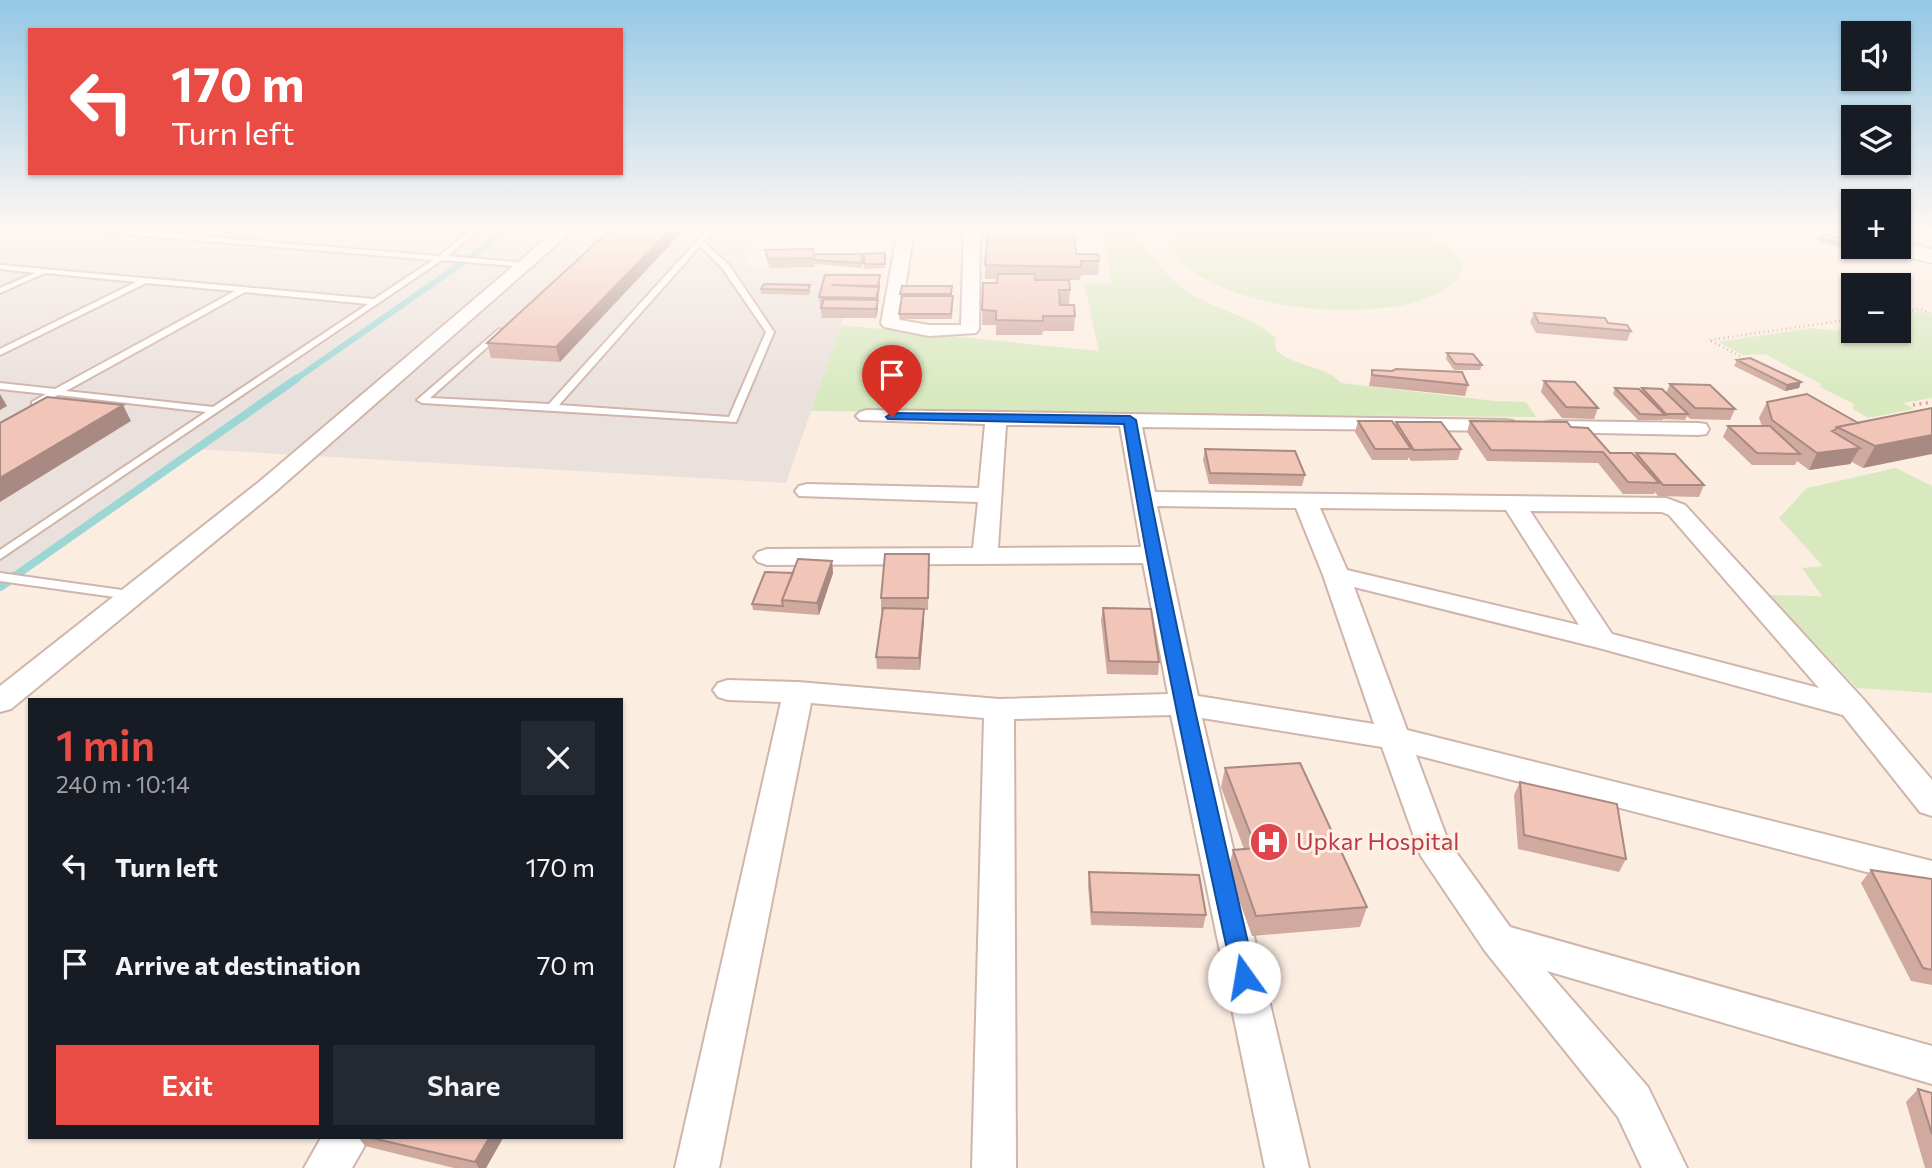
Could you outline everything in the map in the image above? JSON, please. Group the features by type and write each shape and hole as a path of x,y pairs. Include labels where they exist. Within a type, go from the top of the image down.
{"street":[{"path":"0,702 267,486 503,285"},
{"path":"897,285 890,323 910,329 955,332 970,329 971,285"},
{"path":"866,416 1698,429"},
{"path":"985,557 996,418"},
{"path":"1130,420 1153,555 1183,704 1287,1168"},
{"path":"807,491 991,495"},
{"path":"1143,499 1649,503 1672,507 1853,707 1932,803"},
{"path":"1304,499 1336,575 1433,846 1498,940 1633,1102 1665,1168"},
{"path":"1514,504 1602,640"},
{"path":"767,557 1153,555"},
{"path":"1336,575 1602,640 1853,707"},
{"path":"728,690 798,692 999,709 1183,704 1393,738 1932,874"},
{"path":"697,1168 798,692"},
{"path":"994,1168 999,709"},
{"path":"1498,940 1932,1065"},
{"path":"326,1168 346,1139"}],"lane":[{"path":"0,352 139,285"},
{"path":"189,285 376,302"},
{"path":"0,555 402,285"},
{"path":"552,407 662,285"},
{"path":"503,329 422,400 733,420 770,332 738,285"},
{"path":"23,411 244,289"},
{"path":"0,386 215,410"},
{"path":"0,577 129,595"}],"path":[{"path":"1911,311 1921,309 1932,314"},
{"path":"1740,356 1709,340 1841,321"},
{"path":"1913,405 1932,402"}],"shaded area":[{"path":"0,285 855,285 786,483 194,449 0,581"}],"green space":[{"path":"1084,285 1179,285 1198,298 1266,330 1275,337 1276,350 1283,356 1327,373 1341,383 1495,401 1526,402 1536,417 811,411 841,325 1099,351"},
{"path":"1216,285 1451,285 1427,298 1406,304 1360,310 1286,305"},
{"path":"1922,311 1932,315 1932,398 1903,403 1914,409 1868,418 1853,409 1854,404 1765,354 1743,355 1718,342 1812,328 1841,330 1841,343 1911,343 1911,313"},
{"path":"1896,468 1932,486 1932,693 1857,688 1769,595 1822,596 1802,568 1823,566 1779,518 1807,488"}],"building":[{"path":"551,285 617,285 556,347 487,343"},
{"path":"764,285 810,285 808,290 761,289"},
{"path":"822,285 878,285 831,285 879,287 876,298 819,297"},
{"path":"983,285 1069,285 1070,290 1059,290 1060,305 1074,305 1075,316 1043,316 1043,321 996,320 996,311 982,310"},
{"path":"902,286 952,286 951,294 900,294"},
{"path":"902,296 953,296 951,314 899,314"},
{"path":"824,299 878,300 876,309 821,308"},
{"path":"1534,313 1605,318 1608,323 1627,325 1631,331 1539,323"},
{"path":"1447,353 1473,354 1482,365 1455,364"},
{"path":"1750,358 1801,382 1787,385 1737,360"},
{"path":"1372,370 1462,372 1468,385 1372,375"},
{"path":"1544,381 1575,382 1598,408 1566,407"},
{"path":"1670,384 1710,385 1735,409 1695,408"},
{"path":"1615,388 1639,389 1665,415 1640,414"},
{"path":"1642,388 1662,389 1688,414 1666,414"},
{"path":"1807,394 1858,423 1837,427 1832,431 1860,448 1817,453 1772,420 1767,402"},
{"path":"47,397 123,405 0,478 0,423"},
{"path":"1932,408 1932,435 1875,446 1837,427"},
{"path":"1358,421 1392,421 1411,449 1375,449"},
{"path":"1470,421 1567,422 1571,427 1588,428 1610,453 1632,453 1659,483 1628,482 1603,452 1491,450"},
{"path":"1396,422 1441,422 1461,449 1414,450"},
{"path":"1728,426 1770,426 1800,454 1757,453"},
{"path":"1205,449 1295,451 1305,475 1210,473"},
{"path":"1636,453 1675,454 1704,485 1663,485"},
{"path":"885,554 929,554 928,598 881,598"},
{"path":"798,559 832,561 817,603 782,600"},
{"path":"765,572 793,573 782,600 783,606 752,604"},
{"path":"883,608 924,609 919,658 876,657"},
{"path":"1103,608 1151,609 1159,662 1109,661"},
{"path":"1300,763 1367,907 1256,916 1233,850 1256,848 1225,768"},
{"path":"1520,782 1617,804 1626,859 1524,835"},
{"path":"1871,870 1932,879 1932,970 1923,968"},
{"path":"1089,872 1199,875 1206,915 1092,912"},
{"path":"1918,1089 1932,1093 1932,1134"},
{"path":"376,1139 488,1139 475,1162"}],"waterway":[{"path":"293,381 431,285"},
{"path":"12,578 296,379"},
{"path":"0,586 12,578"}],"place":[{"name":"Upkar Hospital","path":"1269,842"}],"route":[{"path":"892,417 1130,420 1153,555 1183,704 1244,977"}]}
